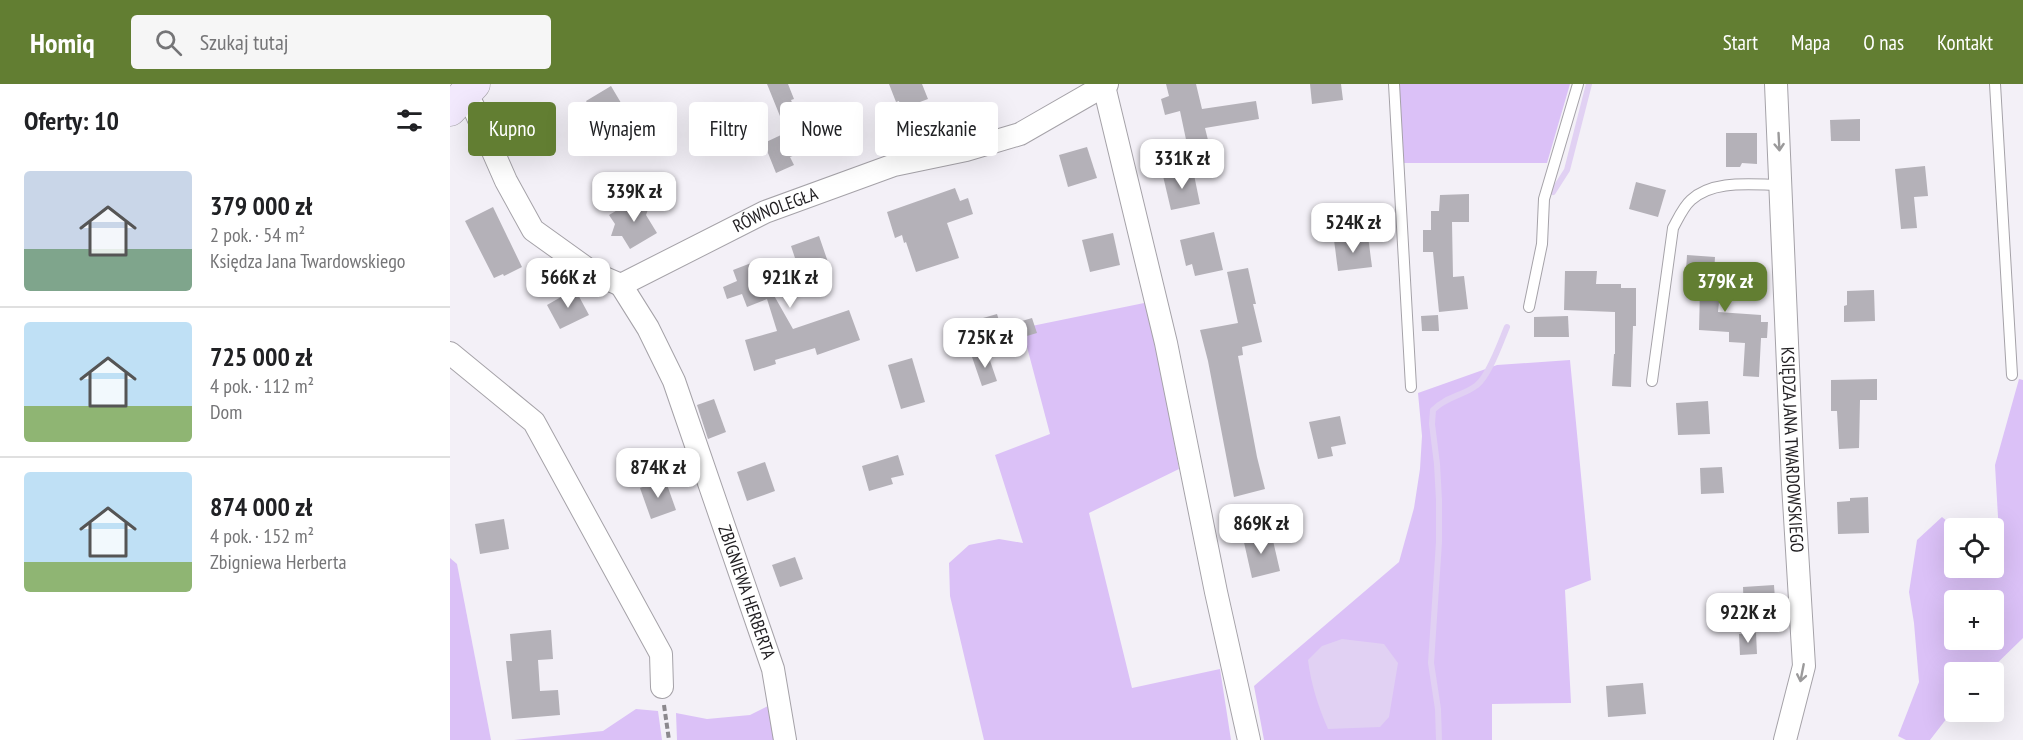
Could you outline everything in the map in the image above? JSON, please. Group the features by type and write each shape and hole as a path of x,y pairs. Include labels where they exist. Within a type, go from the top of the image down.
{"street":[{"name":"KSIĘDZA JANA TWARDOWSKIEGO","path":"1776,84 1793,484 1804,666 1785,740"},
{"name":"RÓWNOLEGŁA","path":"621,285 765,212 894,165 966,150 1020,134 1105,85"},
{"path":"1105,85 1167,343 1216,592 1249,740"},
{"path":"462,97 473,106 506,181 532,230 593,273 621,285"},
{"name":"ZBIGNIEWA HERBERTA","path":"621,285 648,328 674,381 773,669 785,740"},
{"path":"450,353 534,422 660,654 662,687"}],"lane":[{"path":"1394,84 1411,387"},
{"path":"1529,307 1542,244 1544,199 1578,84"},
{"path":"1995,84 2012,375"},
{"path":"1652,381 1673,228 1682,212 1690,201 1705,190 1721,186 1781,185"}],"path":[{"path":"662,687 669,740"}],"shaded area":[{"path":"1396,84 1570,84 1547,163 1404,163"},
{"path":"1149,302 1179,469 1089,513 1132,688 1220,669 1231,740 984,740 950,596 949,563 969,545 999,539 1023,543 995,455 1050,434 1022,328"},
{"path":"1570,360 1591,580 1565,590 1571,703 1492,704 1492,740 1264,740 1254,686 1399,562 1414,508 1420,469 1422,436 1418,393 1497,365"},
{"path":"2019,379 2023,380 2023,638 1998,662 1944,662 1944,722 1930,740 1906,740 1898,736 1919,682 1909,592 1917,540 1942,517 1944,519 1944,578 2004,578 2004,518 1998,518 1995,465"},
{"path":"450,558 457,564 491,740 450,740"},
{"path":"1342,639 1384,644 1398,663 1389,717 1380,727 1328,729 1315,695 1308,660 1322,646"},
{"path":"772,704 777,740 677,740 676,713 707,719 750,715"},
{"path":"636,709 658,711 662,740 514,740 603,731"}],"building":[{"path":"767,84 788,84 794,99 791,100 792,102 780,102 780,116"},
{"path":"889,84 922,84 928,99 920,102 896,102"},
{"path":"1166,84 1196,84 1202,109 1256,101 1259,119 1205,128 1209,144 1188,149 1180,111 1165,115 1161,99 1169,96"},
{"path":"1310,84 1341,84 1343,100 1312,104"},
{"path":"611,86 620,102 587,102"},
{"path":"1860,119 1860,141 1831,141 1830,120"},
{"path":"1726,133 1757,133 1757,164 1742,163 1740,167 1726,167"},
{"path":"780,135 780,156 793,156 790,157 794,165 776,173 768,153 768,141"},
{"path":"1087,147 1097,178 1068,187 1059,155"},
{"path":"1925,166 1928,196 1914,197 1917,228 1901,229 1895,169"},
{"path":"1193,170 1200,204 1171,210 1163,176"},
{"path":"1636,182 1666,190 1658,217 1629,209"},
{"path":"955,188 960,201 968,198 973,214 947,223 959,258 916,272 902,235 895,238 887,212"},
{"path":"654,193 646,215 657,233 630,249 622,236 611,236 615,224 609,215 626,205 628,209"},
{"path":"1469,194 1469,222 1452,222 1453,277 1464,276 1468,309 1439,312 1433,252 1423,252 1423,230 1431,230 1431,211 1439,211 1440,195"},
{"path":"493,207 522,267 494,278 465,221"},
{"path":"1214,232 1223,270 1195,276 1192,264 1186,266 1180,240"},
{"path":"1113,233 1120,265 1090,272 1082,240"},
{"path":"819,236 829,265 765,287 768,294 772,292 793,329 849,310 860,340 817,355 815,348 775,360 776,364 754,371 745,340 777,331 767,299 747,307 742,294 727,299 723,287 737,281 733,270 759,260 763,271 795,258 791,246"},
{"path":"1368,236 1372,267 1338,271 1334,240"},
{"path":"1687,255 1715,257 1714,273 1722,273 1718,312 1761,315 1761,322 1768,322 1767,338 1761,338 1759,377 1743,376 1745,343 1729,342 1729,332 1699,330 1700,289 1685,287"},
{"path":"1248,268 1262,342 1242,347 1243,355 1238,356 1265,489 1234,497 1200,330 1238,323 1227,272"},
{"path":"1565,271 1597,271 1596,284 1621,284 1621,288 1636,288 1636,326 1633,326 1631,387 1612,386 1615,312 1564,310"},
{"path":"575,289 589,315 560,329 547,305"},
{"path":"1874,290 1875,321 1844,322 1847,291"},
{"path":"997,314 1001,327 1032,318 1037,333 977,351 969,322"},
{"path":"1438,315 1439,331 1422,331 1421,316"},
{"path":"1568,316 1569,337 1534,337 1534,317"},
{"path":"987,352 997,381 982,386 972,357"},
{"path":"912,358 925,402 901,409 888,365"},
{"path":"1877,379 1877,400 1860,400 1859,448 1839,449 1837,411 1831,411 1831,380"},
{"path":"714,399 726,432 708,439 697,405"},
{"path":"1708,401 1710,434 1678,435 1676,403"},
{"path":"1340,416 1346,444 1331,447 1333,456 1318,459 1309,422"},
{"path":"898,455 904,475 891,478 893,484 869,491 862,466"},
{"path":"765,462 775,491 747,501 737,472"},
{"path":"1722,467 1724,493 1701,494 1700,468"},
{"path":"665,479 676,510 651,519 640,488"},
{"path":"1868,497 1869,533 1838,534 1837,502 1850,501 1850,498"},
{"path":"504,519 509,549 480,554 475,524"},
{"path":"1271,532 1280,571 1252,578 1243,538"},
{"path":"795,557 803,579 780,587 772,565"},
{"path":"1774,585 1776,614 1744,616 1743,587"},
{"path":"551,630 553,659 538,660 540,691 558,690 560,715 512,719 506,661 512,661 510,634"},
{"path":"1756,633 1757,654 1740,655 1739,634"},
{"path":"1643,683 1646,714 1608,717 1606,686"}],"waterway":[{"path":"1553,192 1567,170 1589,84"},
{"path":"1439,740 1438,709 1431,663 1439,542 1439,500 1432,424 1433,410 1477,385 1486,374 1507,327"}]}
